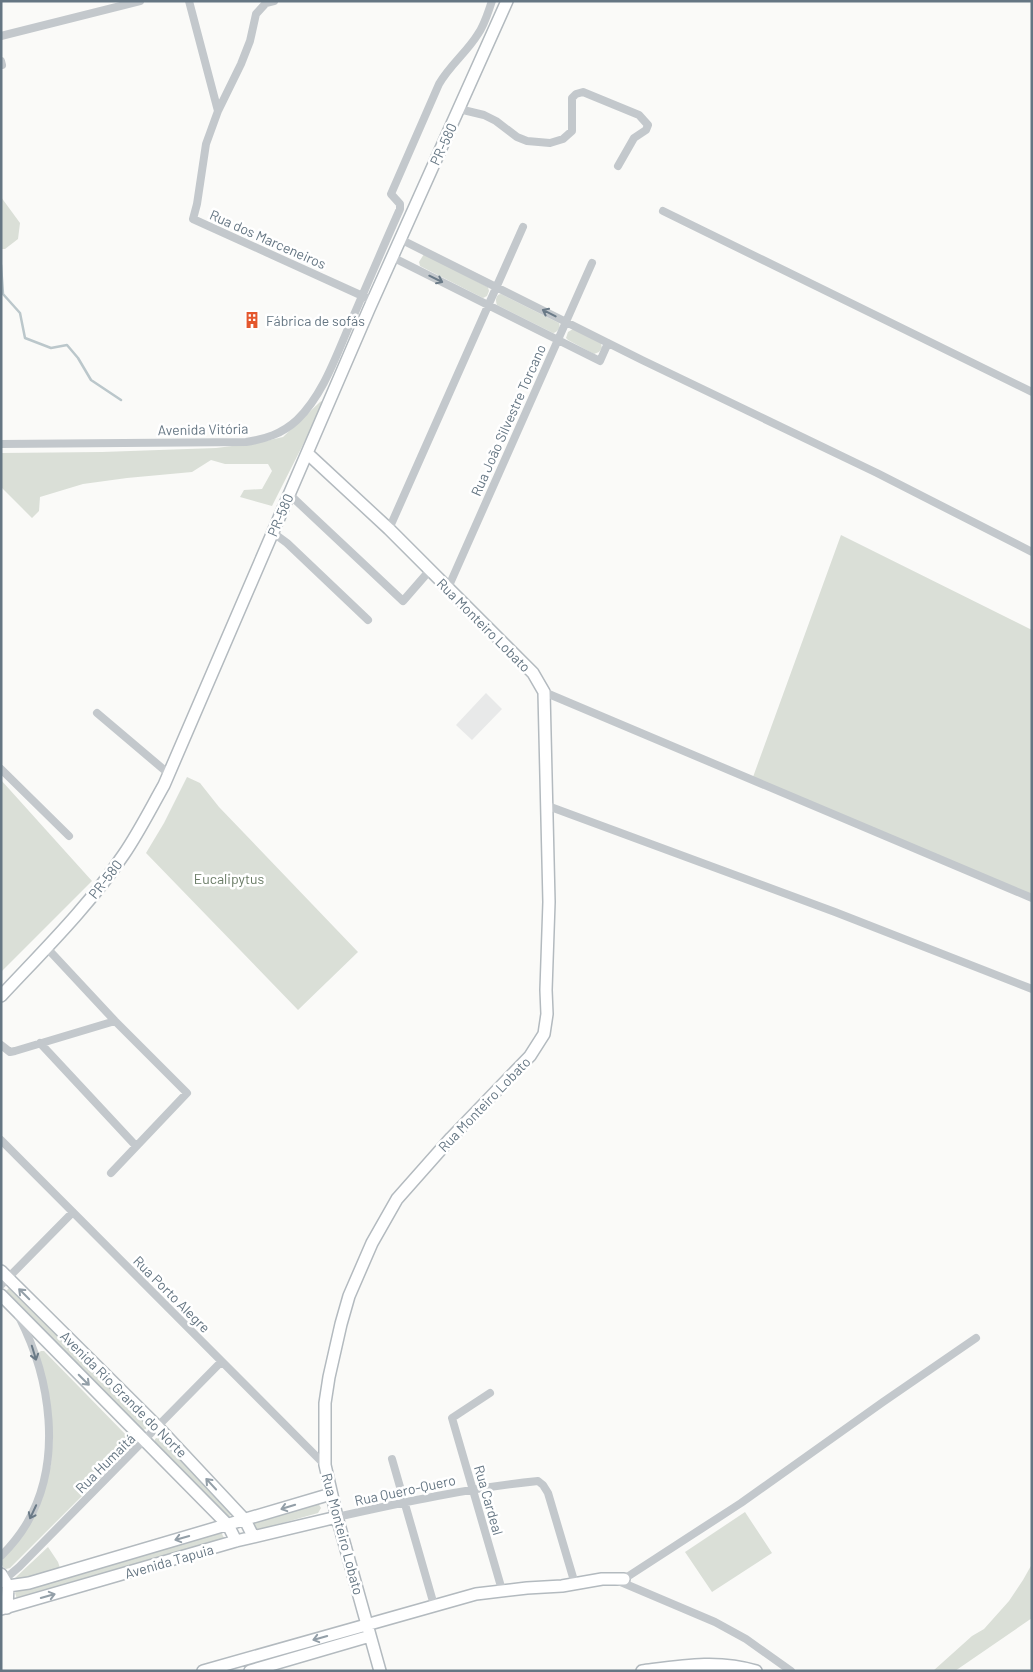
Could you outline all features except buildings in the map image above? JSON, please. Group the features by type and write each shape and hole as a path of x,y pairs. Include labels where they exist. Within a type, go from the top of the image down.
{"main road":[{"name":"PR-580","path":"1,996 100,887 145,820 169,774 307,453 368,298 392,257 507,1"},
{"name":"Rua Monteiro Lobato","path":"307,453 389,530 533,673 544,692 548,806 547,1014 544,1034 530,1056 451,1138 397,1199 372,1243 349,1296 332,1361 325,1402 325,1465 337,1517 380,1671"},
{"name":"Avenida Rio Grande do Norte","path":"4,1278 158,1427 245,1520 253,1536"},
{"name":"Avenida Rio Grande do Norte","path":"1,1295 228,1525 236,1541"},
{"name":"Avenida Tapuia","path":"4,1580 29,1584 331,1494"},
{"name":"Avenida Tapuia","path":"4,1608 253,1536 337,1517"},
{"path":"250,1671 368,1630 434,1604 502,1590 575,1584 602,1579 620,1580"},
{"path":"4,1580 4,1608"},
{"path":"203,1671 368,1630"},
{"path":"642,1671 685,1665 710,1664 734,1665 756,1671"}],"street":[{"path":"1,36 140,1"},
{"path":"189,1 218,111"},
{"path":"218,111 241,64 250,41 256,14 266,4 274,1"},
{"path":"490,39 478,34 492,1"},
{"name":"Avenida Vitória","path":"1,444 246,442 279,433 296,420 306,411 319,390 368,298 400,209 400,204 391,194 439,84 446,72 464,53 478,34"},
{"path":"460,109 484,115 496,121 517,137 527,141 550,143 563,139 572,131 572,98 576,94 583,92 639,115 648,125 646,130 634,138 618,166"},
{"name":"Rua dos Marceneiros","path":"218,111 206,144 193,219 368,298"},
{"path":"663,212 1032,392"},
{"path":"389,530 523,227"},
{"path":"400,239 565,322 877,473 1032,552"},
{"path":"392,257 600,361 608,343"},
{"name":"Rua João Silvestre Torcano","path":"448,588 592,263"},
{"path":"289,494 403,601 430,570"},
{"path":"272,532 287,543 368,620"},
{"path":"544,692 1032,898"},
{"path":"97,712 169,774"},
{"path":"1,769 68,836"},
{"path":"548,806 835,912 1032,989"},
{"path":"46,947 115,1022 187,1093 111,1173"},
{"path":"1,1046 10,1052 115,1022"},
{"path":"40,1043 136,1146"},
{"name":"Rua Porto Alegre","path":"1,1140 325,1465"},
{"path":"4,1278 73,1212"},
{"path":"1,1556 20,1535 33,1510 44,1481 50,1441 40,1371 27,1331 15,1309"},
{"path":"620,1580 740,1503 976,1338"},
{"name":"Rua Humaitá","path":"4,1580 221,1362"},
{"name":"Rua Cardeal","path":"490,1393 452,1418 502,1590"},
{"path":"392,1459 434,1604"},
{"name":"Rua Quero-Quero","path":"337,1517 405,1501 473,1489 538,1481 548,1493 575,1584"},
{"path":"620,1580 715,1622 746,1639 791,1671"}],"shaded area":[{"path":"486,693 502,709 472,740 456,725"}],"green space":[{"path":"1,197 20,223 18,239 5,249 1,249"},
{"path":"424,254 488,287 487,296 483,298 420,266 419,262"},
{"path":"501,294 559,323 559,329 553,333 497,305 496,298"},
{"path":"573,329 601,343 602,348 599,352 594,354 568,340 566,338 568,332"},
{"path":"326,399 272,506 240,497 244,490 262,489 272,471 268,464 225,464 211,460 192,472 83,484 40,497 39,511 32,518 1,487 1,453 216,448 257,443 283,437 320,402"},
{"path":"841,535 1032,630 1032,897 753,777"},
{"name":"Eucalipytus","path":"187,777 200,783 219,807 358,952 298,1010 146,853 164,823"},
{"path":"1,780 92,881 1,972"},
{"path":"10,1287 147,1423 146,1429 140,1431 7,1295 6,1291"},
{"path":"44,1351 129,1438 133,1445 10,1568 6,1569 1,1562 42,1499 51,1464 53,1438 50,1407 38,1353"},
{"path":"162,1437 233,1514 228,1517 154,1445 155,1439"},
{"path":"318,1503 321,1508 318,1513 258,1530 255,1528 254,1521"},
{"path":"745,1512 772,1553 712,1592 685,1552"},
{"path":"221,1532 225,1540 17,1599 15,1593 17,1590"},
{"path":"48,1547 58,1562 61,1571 14,1581 15,1578"},
{"path":"1032,1564 1032,1618 955,1671 933,1671 972,1636 984,1629 1009,1601"}],"waterway":[{"path":"1,265 3,294 20,313 25,338 51,348 67,345 78,358 91,380 121,400"}],"place":[{"name":"Fábrica de sofás","path":"252,320"}]}
